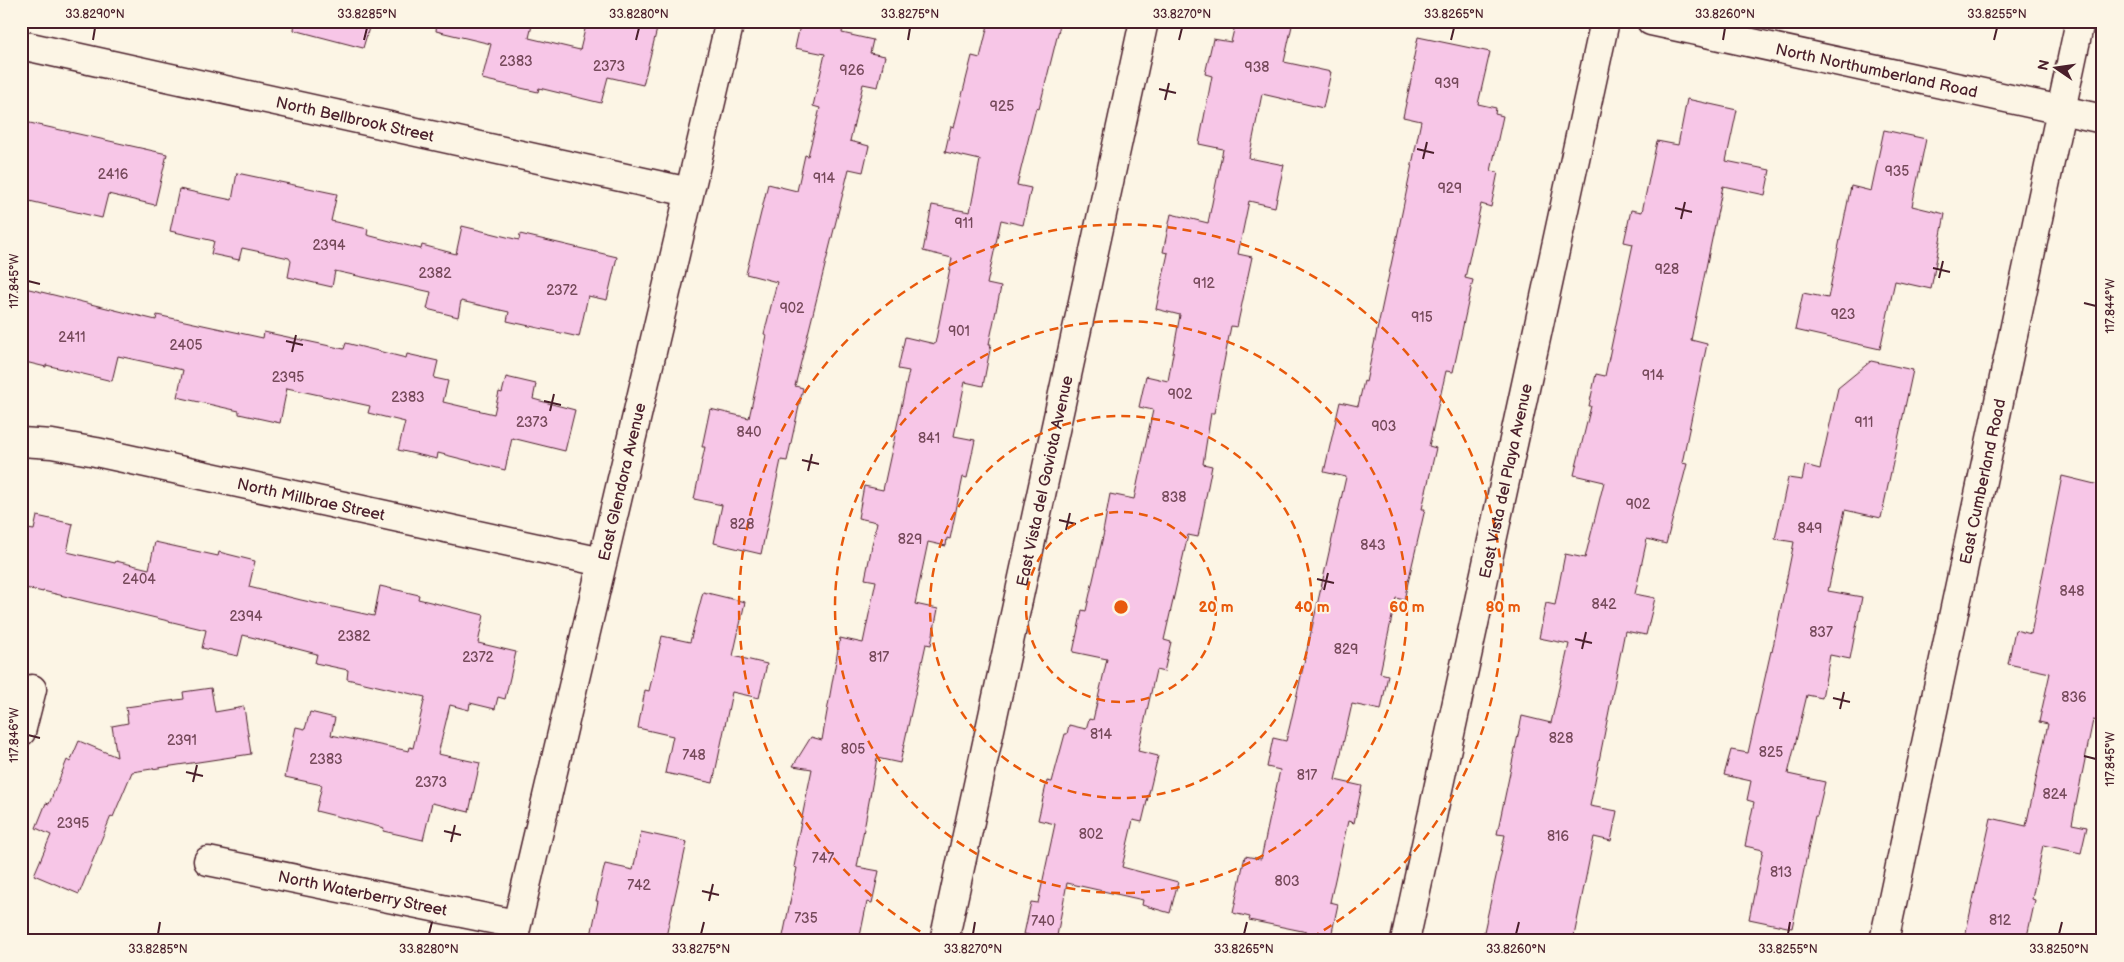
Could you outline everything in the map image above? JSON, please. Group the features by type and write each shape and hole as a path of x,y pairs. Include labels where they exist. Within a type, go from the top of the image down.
{"street":[{"name":"East Glendora Avenue","path":"514,932 730,21"},
{"name":"East Vista del Gaviota Avenue","path":"944,941 1144,21"},
{"name":"East Vista del Playa Avenue","path":"1405,941 1605,21"},
{"name":"North Northumberland Road","path":"1651,21 2103,119"},
{"name":"East Cumberland Road","path":"1884,941 2080,21"},
{"name":"North Bellbrook Street","path":"21,45 689,192"},
{"name":"North Millbrae Street","path":"21,442 52,444 96,452 602,562"},
{"path":"21,732 32,689"},
{"name":"North Waterberry Street","path":"208,861 514,932"}],"building":[{"path":"295,21 371,21 363,48 294,30"},
{"path":"437,21 533,21 529,38 580,50 587,21 659,21 643,85 608,77 601,103 539,88 538,92 482,79 491,44 436,31"},
{"path":"801,21 844,21 842,33 873,40 870,53 885,56 878,87 863,84 850,141 869,146 863,172 849,169 795,386 803,388 787,461 781,460 761,554 714,543 722,505 694,499 705,447 702,447 710,409 749,418 767,335 764,334 777,282 746,274 768,184 797,191 805,155 808,156 820,108 813,106 825,54 795,48"},
{"path":"989,21 1061,21 1039,109 1036,108 1017,185 1031,188 1023,225 1001,220 987,284 1001,287 989,344 991,344 983,386 965,382 954,436 975,440 967,478 963,477 950,539 947,538 946,546 928,542 915,604 938,609 931,645 926,644 900,763 877,758 857,867 879,871 872,903 867,902 859,941 782,941 797,868 794,867 797,851 795,851 812,769 793,766 811,737 822,740 840,638 863,643 876,581 865,579 877,522 858,518 864,486 883,490 909,371 898,369 905,337 935,344 952,258 923,251 932,205 970,212 980,160 945,152 951,126 954,127 972,56 980,58"},
{"path":"1236,21 1293,21 1284,62 1331,72 1323,108 1262,94 1249,158 1284,165 1275,207 1249,201 1238,254 1252,257 1237,327 1231,326 1214,413 1211,413 1203,464 1212,466 1198,537 1188,535 1164,640 1171,642 1164,672 1156,670 1138,751 1158,756 1142,822 1133,820 1122,867 1178,882 1170,913 1142,905 1143,900 1067,883 1056,941 1028,941 1029,935 1024,934 1031,902 1038,903 1055,824 1038,820 1047,781 1052,782 1069,725 1086,729 1089,719 1093,720 1107,659 1073,652 1082,610 1086,611 1104,532 1110,494 1134,499 1153,410 1139,407 1146,376 1168,381 1180,315 1156,309 1168,253 1163,252 1171,214 1208,223 1223,149 1199,144 1212,76 1205,74 1213,39 1231,42"},
{"path":"1418,37 1490,52 1478,104 1496,108 1495,114 1503,116 1491,171 1498,172 1491,207 1481,204 1465,278 1473,280 1453,372 1446,371 1429,446 1436,448 1422,509 1425,509 1404,600 1396,598 1380,673 1388,675 1381,710 1352,704 1335,780 1362,786 1354,823 1348,821 1330,902 1338,904 1331,937 1249,920 1250,917 1233,913 1245,856 1261,859 1280,770 1267,767 1273,738 1286,741 1346,477 1324,472 1340,402 1358,406 1364,381 1366,382 1397,237 1421,121 1403,117 1415,62 1413,61"},
{"path":"1687,99 1737,110 1726,161 1770,170 1765,195 1723,186 1691,340 1707,344 1682,463 1687,464 1666,544 1647,539 1635,594 1655,598 1646,635 1625,631 1590,806 1617,811 1611,841 1594,837 1573,941 1482,941 1505,835 1497,834 1522,716 1551,723 1569,644 1539,638 1546,603 1555,605 1565,554 1585,558 1604,482 1574,475 1591,406 1589,406 1596,374 1605,376 1633,244 1624,242 1631,210 1642,212 1657,141 1678,145"},
{"path":"21,121 167,154 155,205 108,194 102,218 21,199"},
{"path":"1884,130 1926,139 1912,206 1945,214 1931,289 1895,281 1880,349 1795,330 1803,293 1828,298 1851,186 1871,191"},
{"path":"237,173 337,194 331,221 368,229 367,235 421,249 422,245 456,254 462,226 519,240 520,234 617,257 607,300 588,296 579,337 507,321 509,312 461,301 458,317 427,309 431,292 335,271 332,287 288,277 291,261 289,258 242,248 239,260 211,254 214,241 170,231 179,189 232,200"},
{"path":"25,288 156,320 157,315 263,338 264,332 344,349 346,343 406,358 407,354 438,361 434,378 448,381 443,402 494,414 499,392 502,393 506,377 536,384 533,399 575,410 565,451 512,438 505,470 438,453 437,459 398,450 405,422 368,413 370,406 287,388 280,423 239,414 239,411 177,397 183,370 118,356 112,381 21,361 21,306"},
{"path":"1871,361 1913,370 1881,518 1845,510 1828,591 1862,597 1850,659 1830,655 1822,698 1807,695 1788,774 1825,782 1817,816 1815,816 1792,928 1749,919 1763,850 1745,846 1754,802 1747,800 1751,781 1724,775 1731,750 1748,753 1772,652 1794,542 1775,539 1788,478 1802,480 1805,465 1820,469 1838,388"},
{"path":"2062,476 2103,486 2103,722 2093,720 2072,824 2087,827 2081,853 2043,845 2032,899 2035,900 2026,941 1964,941 1991,818 2026,826 2048,724 2039,722 2050,673 2008,664 2015,630 2031,634"},
{"path":"37,516 73,524 67,552 115,563 116,561 149,569 155,542 218,556 219,552 255,561 249,587 301,600 374,616 380,586 419,595 418,599 484,615 478,643 516,652 505,699 498,697 495,709 470,703 469,710 450,705 438,754 480,763 469,812 432,803 423,840 383,831 384,828 316,811 322,785 285,777 296,727 305,729 310,712 335,718 331,735 409,751 410,747 413,748 425,697 347,679 348,670 315,663 317,654 243,635 238,656 202,648 206,630 21,587 21,528 34,530"},
{"path":"703,592 745,602 733,656 767,664 759,698 732,692 713,783 665,773 673,736 638,728 645,690 649,691 662,636 690,642"},
{"path":"211,688 215,712 244,707 251,754 132,772 113,817 111,816 79,894 34,875 51,835 36,828 46,803 49,804 67,760 70,762 79,741 117,757 112,726 128,723 126,707 184,699 183,692"},
{"path":"641,832 687,842 665,941 590,941 598,901 596,901 605,864 633,870"}]}
